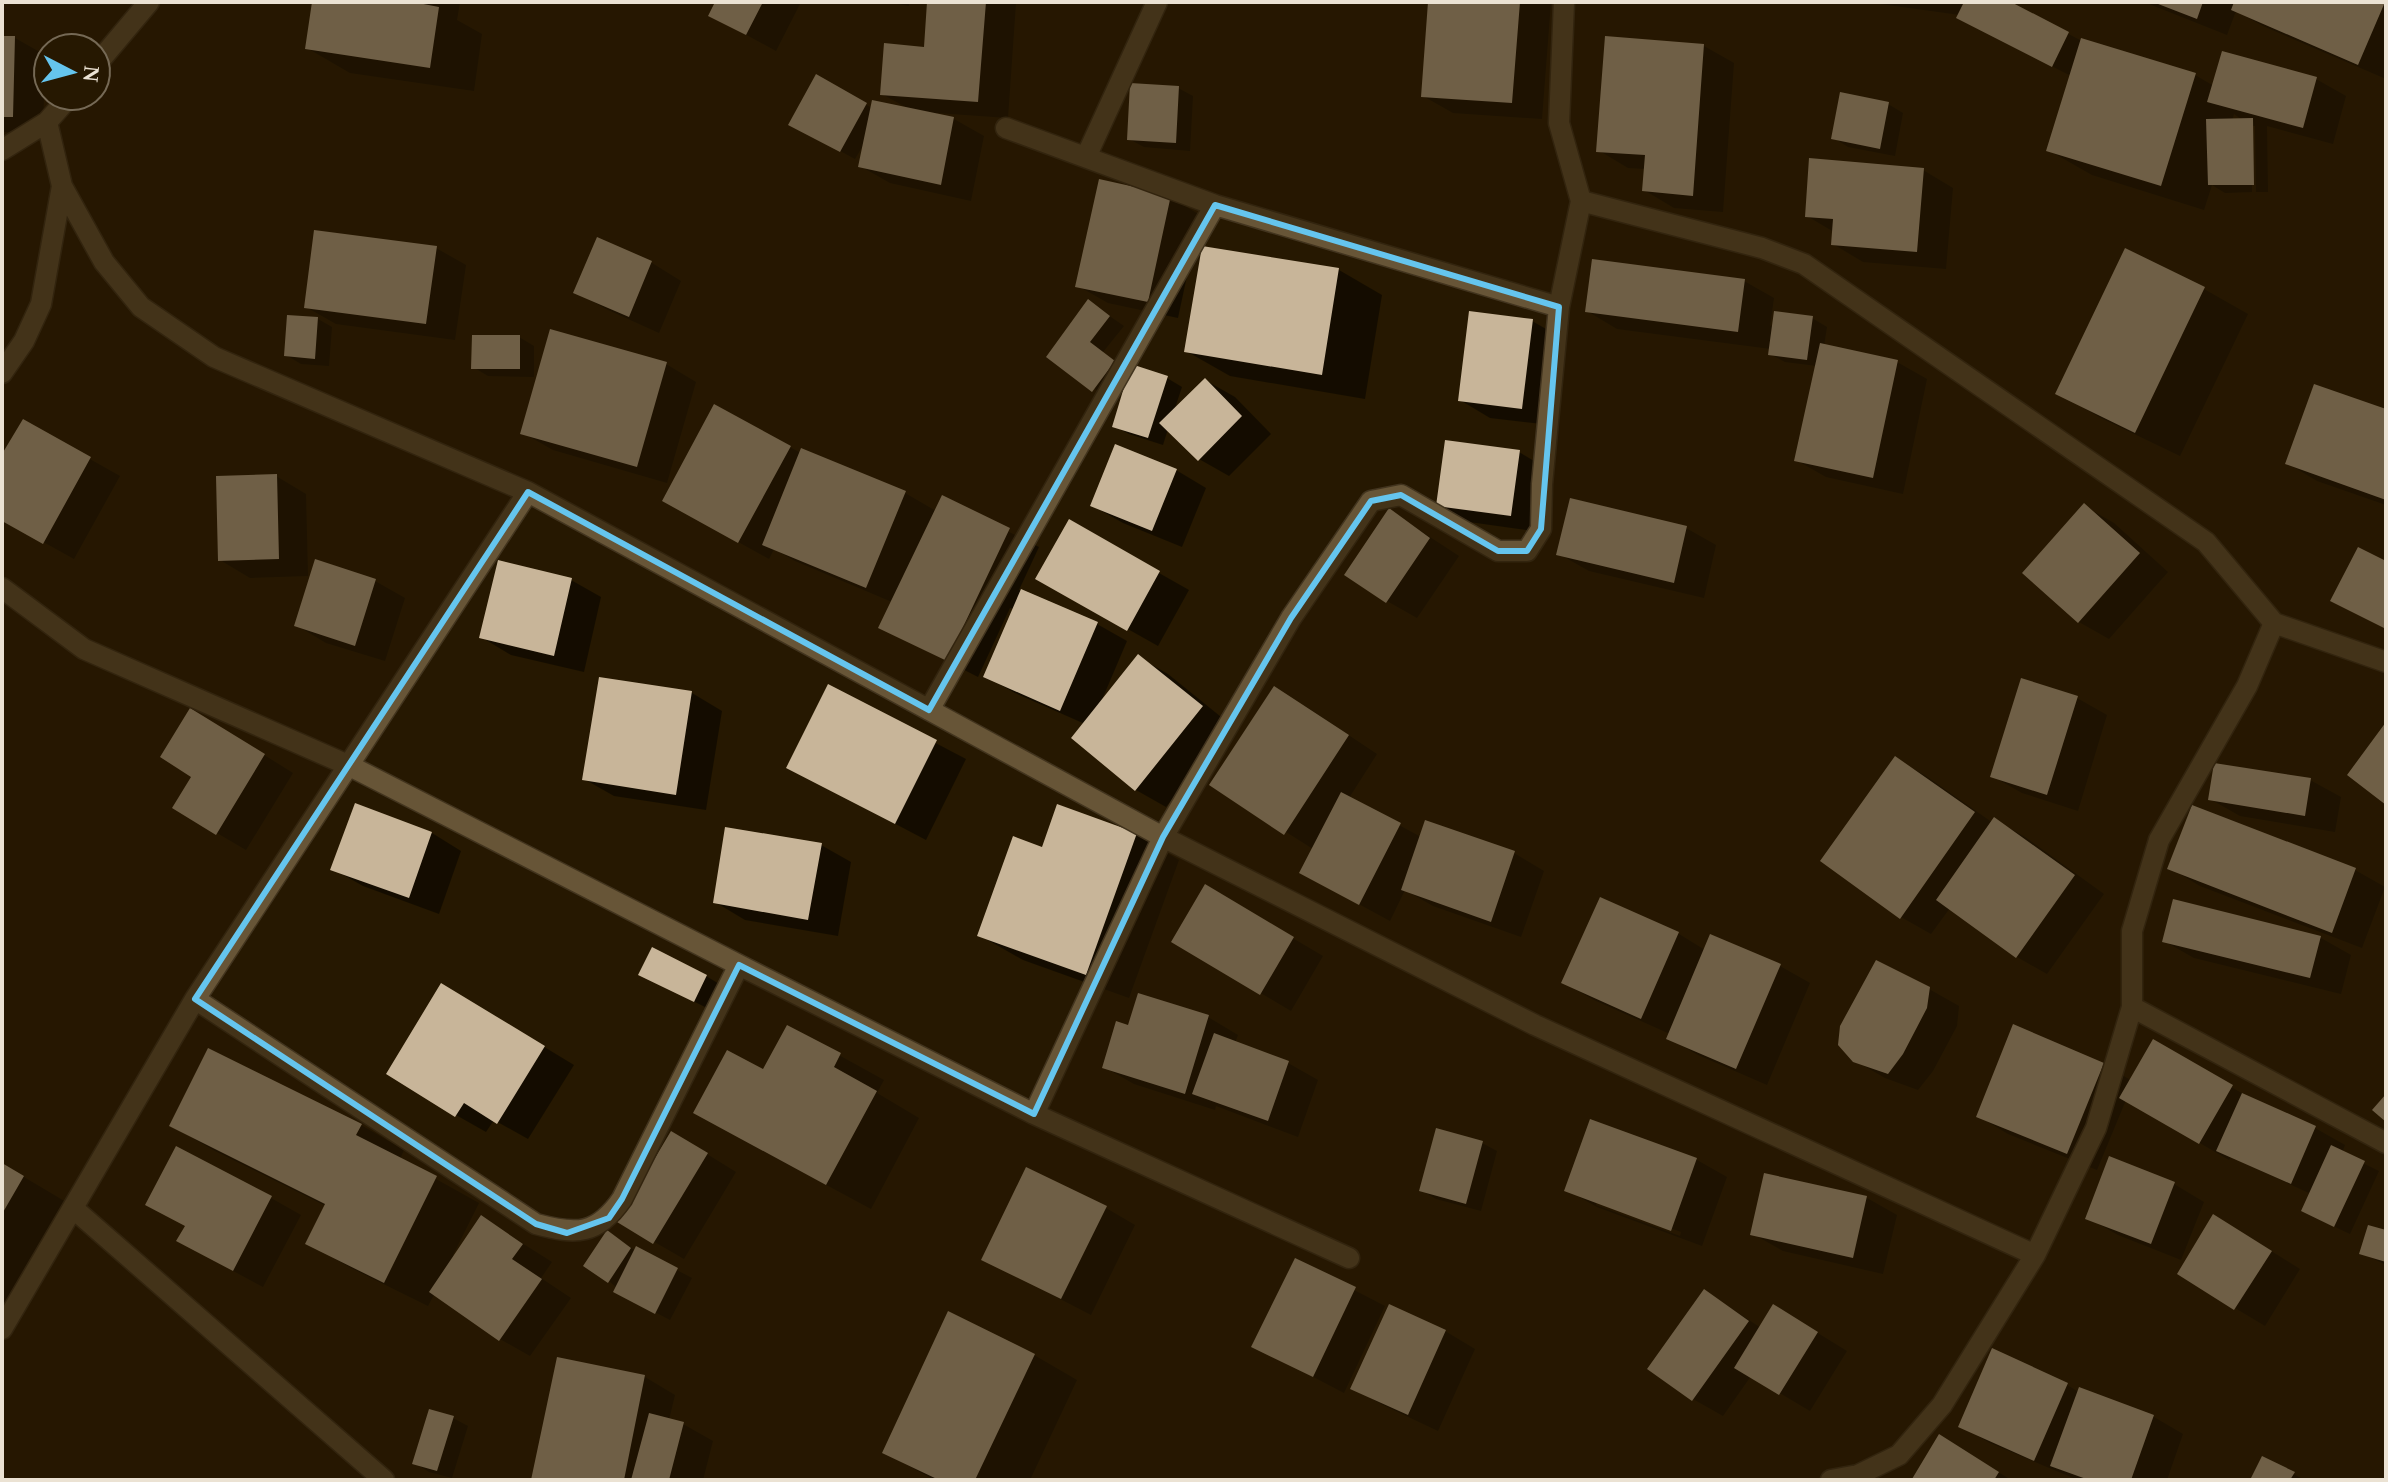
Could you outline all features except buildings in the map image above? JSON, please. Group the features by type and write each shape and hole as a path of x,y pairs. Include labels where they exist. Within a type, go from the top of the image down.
{"street":[{"path":"112,46 149,2"},
{"path":"1086,157 1157,2"},
{"path":"1034,1114 1163,837 1291,618 1371,501 1401,495 1498,551 1527,551 1541,529 1542,484 1559,307 1581,201 1559,123 1564,2"},
{"path":"2,150 47,122 56,112"},
{"path":"47,122 62,186 104,262 141,307 214,357 284,390 528,492 1163,837 1535,1025 2035,1255"},
{"path":"1006,128 1215,205 1559,307"},
{"path":"2,373 24,341 41,304 62,186"},
{"path":"1581,201 1762,248 1804,264 2206,542 2274,623 2386,662"},
{"path":"929,710 1215,205"},
{"path":"2,1329 195,999 528,492"},
{"path":"2,588 84,649 350,766 1034,1114 1349,1258"},
{"path":"1831,1480 1858,1475 1899,1455 1942,1405 2035,1255 2096,1128 2132,1007 2132,931 2159,840 2247,686 2274,623"},
{"path":"195,999 536,1224 567,1233 592,1228 609,1218 622,1199 739,965"},
{"path":"2132,1007 2386,1143"},
{"path":"74,1209 384,1480"}],"highlighted area":[{"path":"1215,205 1559,307 1541,529 1527,551 1498,551 1401,495 1371,501 1291,618 1163,837 1034,1114 739,965 622,1199 609,1218 567,1233 536,1224 195,999 528,492 929,710"}]}
